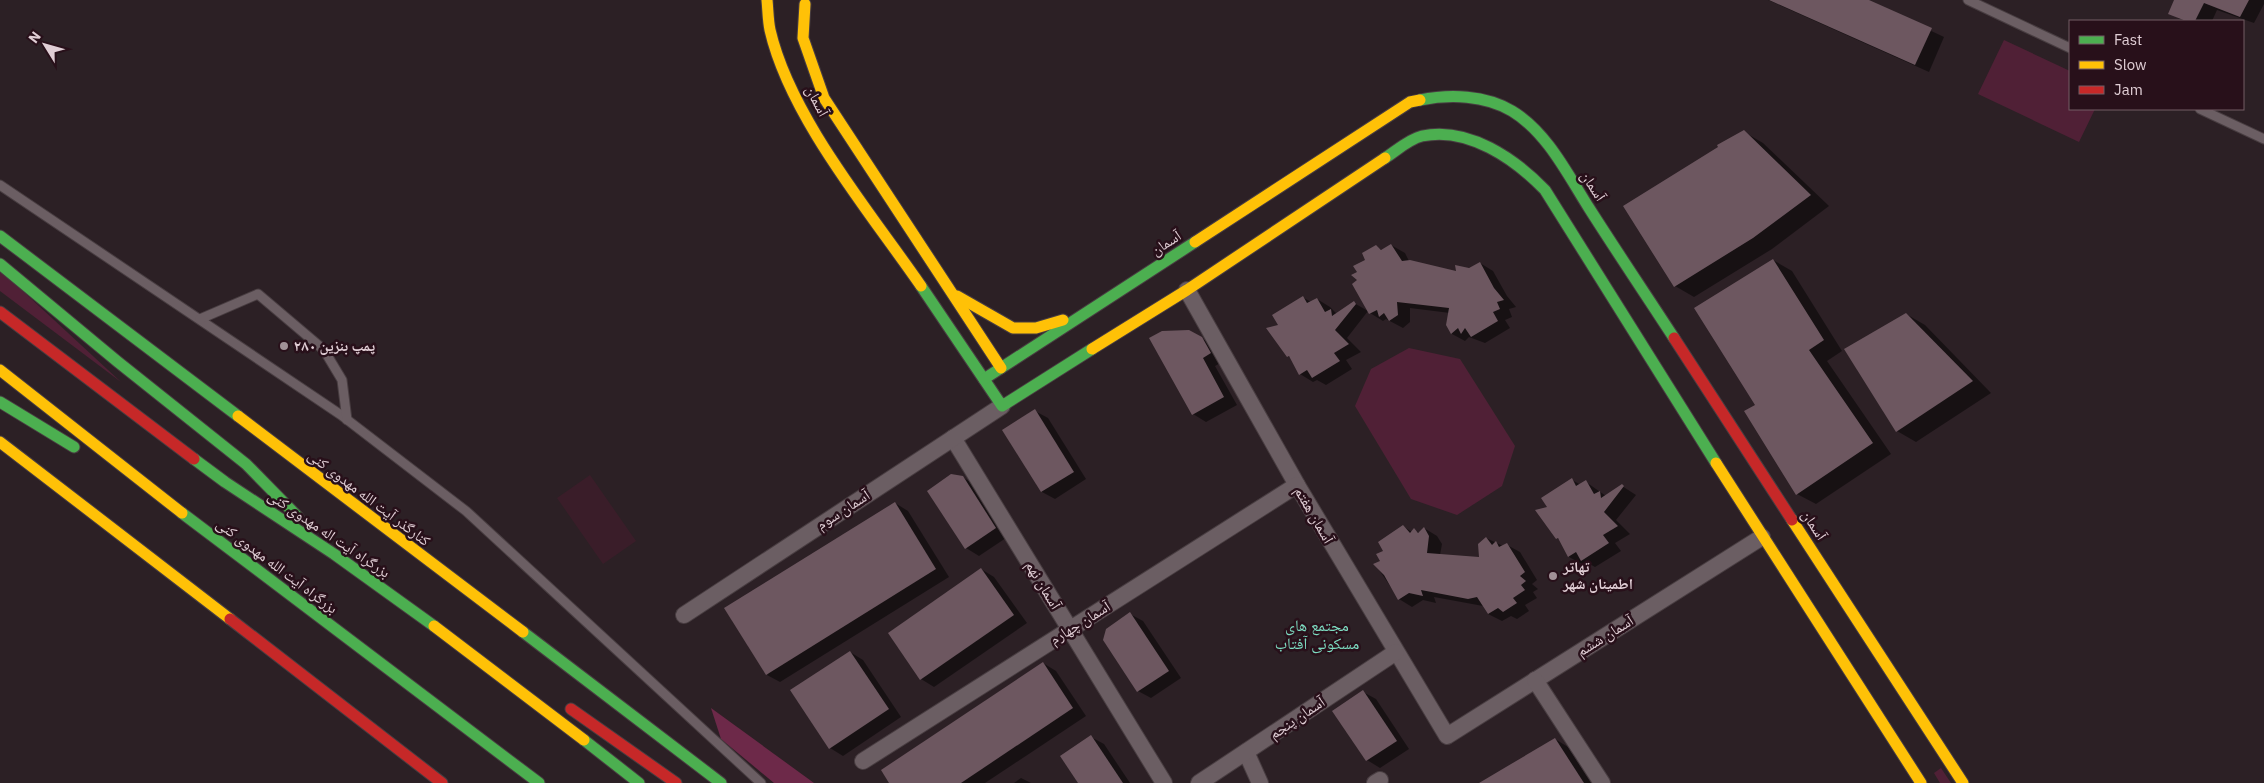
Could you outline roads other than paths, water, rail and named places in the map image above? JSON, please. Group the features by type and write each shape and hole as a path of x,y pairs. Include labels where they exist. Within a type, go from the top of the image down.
{"main road":[{"name":"آسمان","path":"768,0 766,17 775,48 804,114 1002,406"},
{"name":"آسمان","path":"803,1 803,38 824,98 1001,368"},
{"name":"آسمان","path":"984,379 1410,102 1431,97 1454,95 1504,106 1525,119 1556,157 1963,783"},
{"path":"1002,406 1187,290 1406,144 1422,136 1452,137 1499,151 1531,174 1545,190 1762,537 1921,783"},
{"name":"کنارگذر آیت الله مهدوی کنی","path":"0,236 721,783"},
{"path":"0,264 118,362 246,464 334,554"},
{"path":"951,292 1013,328 1036,328 1084,314"},
{"name":"بزرگراه آیت اله مهدوی کنی","path":"0,312 225,482 334,554 472,652 639,783"},
{"name":"بزرگراه آیت الله مهدوی کنی","path":"0,370 172,505 539,783"},
{"path":"0,402 172,505"},
{"path":"0,442 442,783"},
{"path":"472,652 515,672"},
{"path":"562,703 632,750 676,783"},
{"path":"508,761 528,783"}],"street":[{"name":"آسمان هفتم","path":"1187,290 1297,485 1447,736"},
{"name":"آسمان سوم","path":"684,615 1002,406"},
{"name":"آسمان نهم","path":"953,438 1164,783"},
{"name":"آسمان چهارم","path":"863,761 1297,485"},
{"name":"آسمان ششم","path":"1447,736 1762,537"},
{"name":"آسمان پنجم","path":"1199,783 1396,652"},
{"path":"1535,680 1602,783"},
{"path":"1246,752 1260,783"}],"lane":[{"path":"1968,0 2069,48"},
{"path":"2202,110 2264,139"},
{"path":"0,185 347,420 466,511 761,783"},
{"path":"200,319 258,294 324,350 342,380 347,420"}],"place":[{"name":"پمپ بنزین ۲۸۰","path":"284,346"},
{"name":"تهاتر اطمینان شهر","path":"1553,576"}],"district":[{"name":"مجتمع های مسکونی آفتاب","path":"1317,634"}]}
